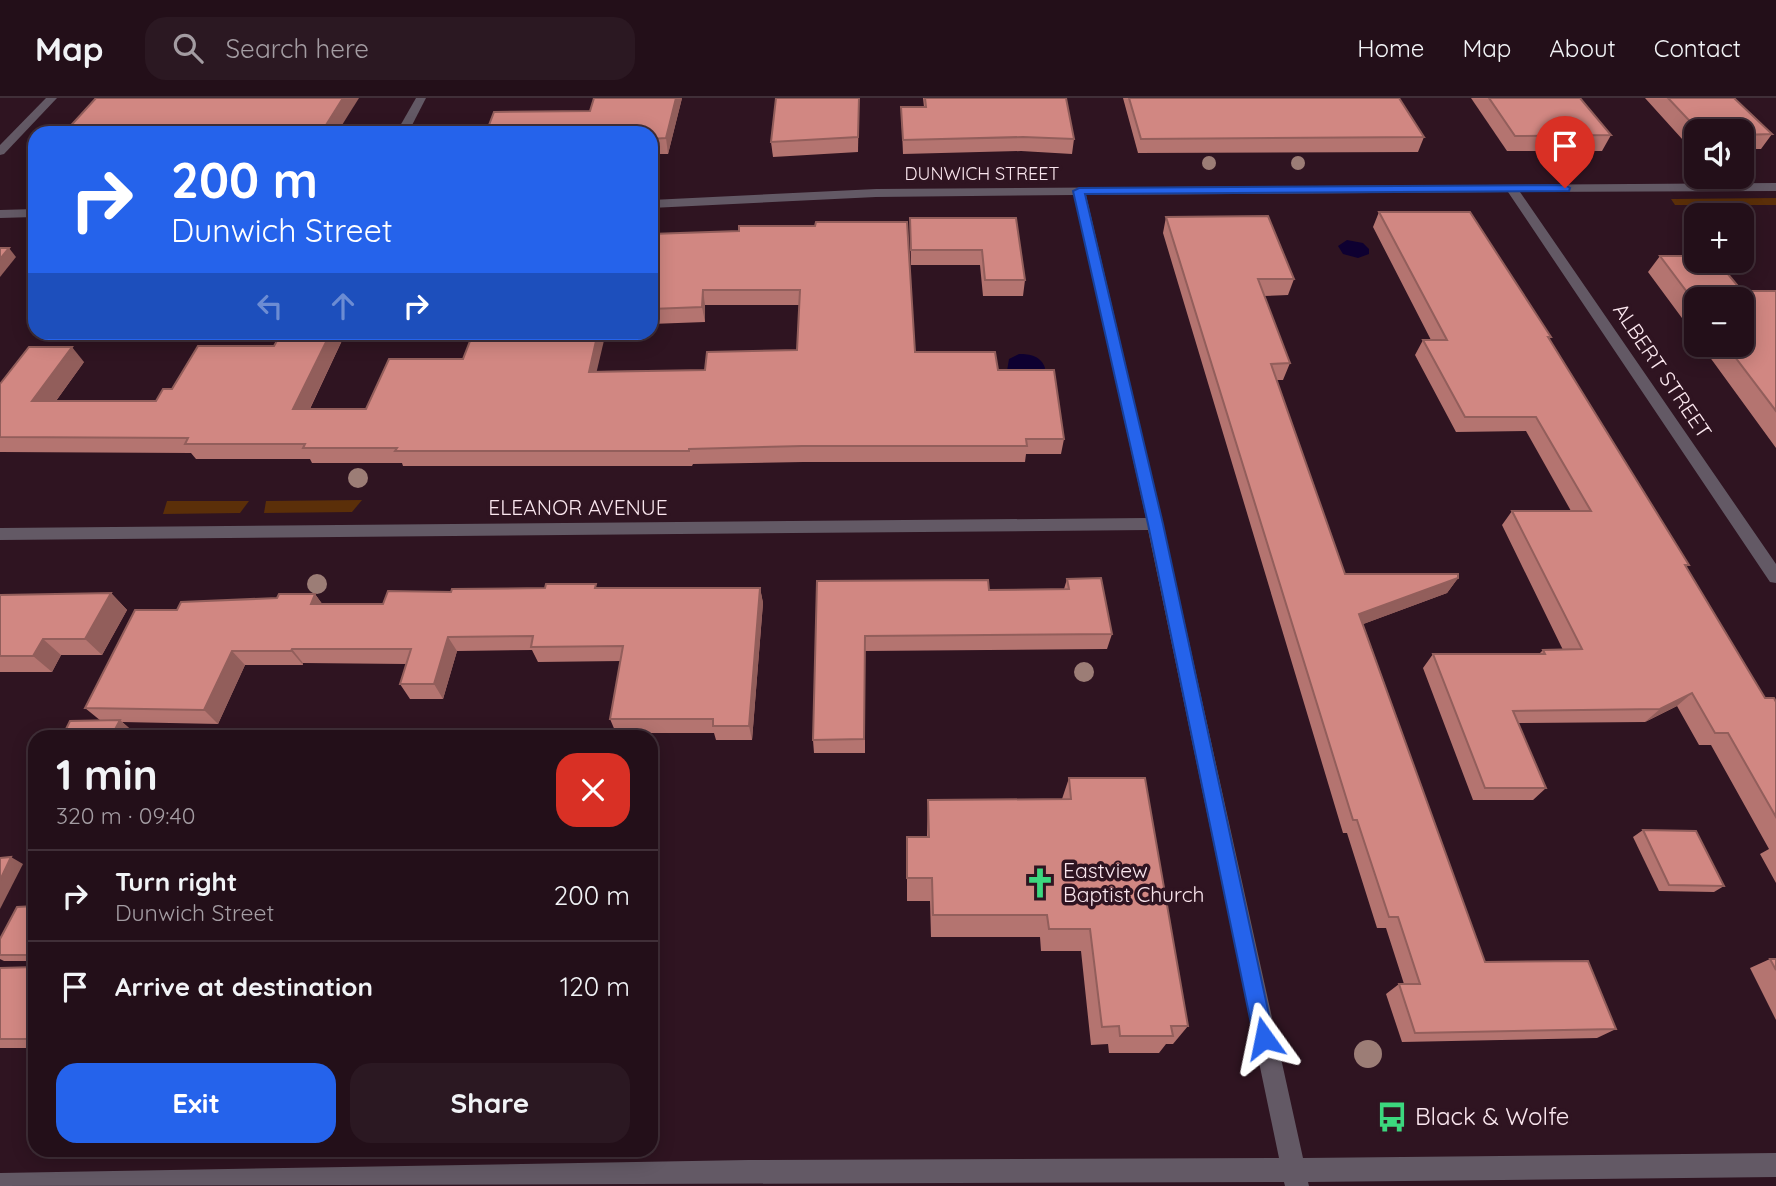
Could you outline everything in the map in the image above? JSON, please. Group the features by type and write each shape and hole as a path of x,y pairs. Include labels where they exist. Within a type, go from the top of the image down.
{"street":[{"path":"0,152 51,98"},
{"path":"406,126 421,98"},
{"name":"DUNWICH STREET","path":"658,204 794,195 1776,187"},
{"name":"ALBERT STREET","path":"1512,189 1776,577"},
{"path":"1079,191 1155,524 1295,1178"},
{"path":"0,214 28,213"},
{"name":"ELEANOR AVENUE","path":"0,534 1155,524"},
{"path":"0,1185 760,1172 1295,1178 1776,1165"}],"shaded area":[{"path":"1776,198 1776,205 1675,205 1671,199"},
{"path":"1347,240 1363,243 1369,249 1369,254 1358,258 1343,254 1338,246"},
{"path":"1019,354 1038,358 1045,368 1044,372 1007,371 1009,359"},
{"path":"362,500 352,512 264,513 266,501"},
{"path":"167,501 249,501 240,513 163,514"}],"building":[{"path":"96,98 343,98 325,126 70,126"},
{"path":"594,98 676,98 666,138 658,139 658,126 489,126 494,112 590,111"},
{"path":"776,98 859,98 858,137 771,142"},
{"path":"925,98 1066,98 1074,139 1023,137 903,140 901,107 926,107"},
{"path":"1129,98 1399,98 1424,137 1141,139"},
{"path":"1489,98 1580,98 1611,135 1515,136"},
{"path":"1668,98 1734,98 1772,134 1754,135 1754,119 1688,119"},
{"path":"1379,212 1470,212 1551,337 1548,337 1689,565 1685,565 1765,698 1774,698 1776,817 1728,733 1715,733 1692,693 1660,709 1513,711 1546,788 1485,788 1433,654 1545,654 1543,650 1582,649 1512,511 1591,511 1536,417 1465,417 1423,340 1447,340"},
{"path":"1268,216 1294,279 1258,279 1290,363 1271,364 1345,574 1458,574 1458,578 1359,614 1485,962 1588,961 1616,1029 1415,1033 1399,984 1420,984 1398,917 1389,917 1357,820 1353,820 1166,217"},
{"path":"910,218 1016,218 1025,280 985,280 982,250 911,250"},
{"path":"816,222 907,222 915,352 995,352 998,370 1054,370 1064,439 1026,439 1027,446 802,446 689,451 395,451 397,448 303,448 305,444 185,444 188,438 0,437 0,384 29,347 72,347 32,401 156,401 163,389 172,389 198,346 274,346 277,340 327,340 293,409 366,409 389,359 463,359 470,340 596,340 589,372 705,370 707,352 797,350 800,290 703,290 702,307 658,309 658,234 739,231 739,226 815,226"},
{"path":"0,248 9,248 0,259"},
{"path":"1660,256 1684,256 1684,273 1727,273 1739,287 1684,287"},
{"path":"1754,291 1776,291 1776,411 1735,357 1754,357"},
{"path":"1101,578 1112,634 865,636 864,739 813,740 817,581 988,580 989,590 1069,589 1067,579"},
{"path":"546,584 596,584 595,588 760,588 749,726 713,726 713,719 610,719 623,646 531,647 533,636 448,637 434,684 400,684 411,649 232,651 204,710 85,708 135,610 177,610 181,602 277,598 279,594 315,594 311,604 383,604 388,591 451,592 452,589 545,588"},
{"path":"111,593 85,639 43,639 33,656 0,656 0,595"},
{"path":"120,720 115,730 66,730 70,721"},
{"path":"1069,778 1145,778 1188,1026 1171,1026 1173,1036 1120,1036 1119,1026 1102,1027 1090,929 1049,929 1047,915 933,915 932,878 907,878 907,837 929,837 928,800 1071,799"},
{"path":"1643,830 1696,831 1724,886 1669,885"},
{"path":"11,857 0,880 0,858"},
{"path":"28,906 28,955 0,955 0,939 17,907"},
{"path":"1770,959 1776,959 1776,970"},
{"path":"28,967 28,1039 0,1039 0,968"}],"place":[{"name":"Eastview Baptist Church","path":"1040,883"},
{"name":"Black & Wolfe","path":"1392,1117"}],"route":[{"path":"1264,1038 1155,524 1079,191 1565,188"}]}
